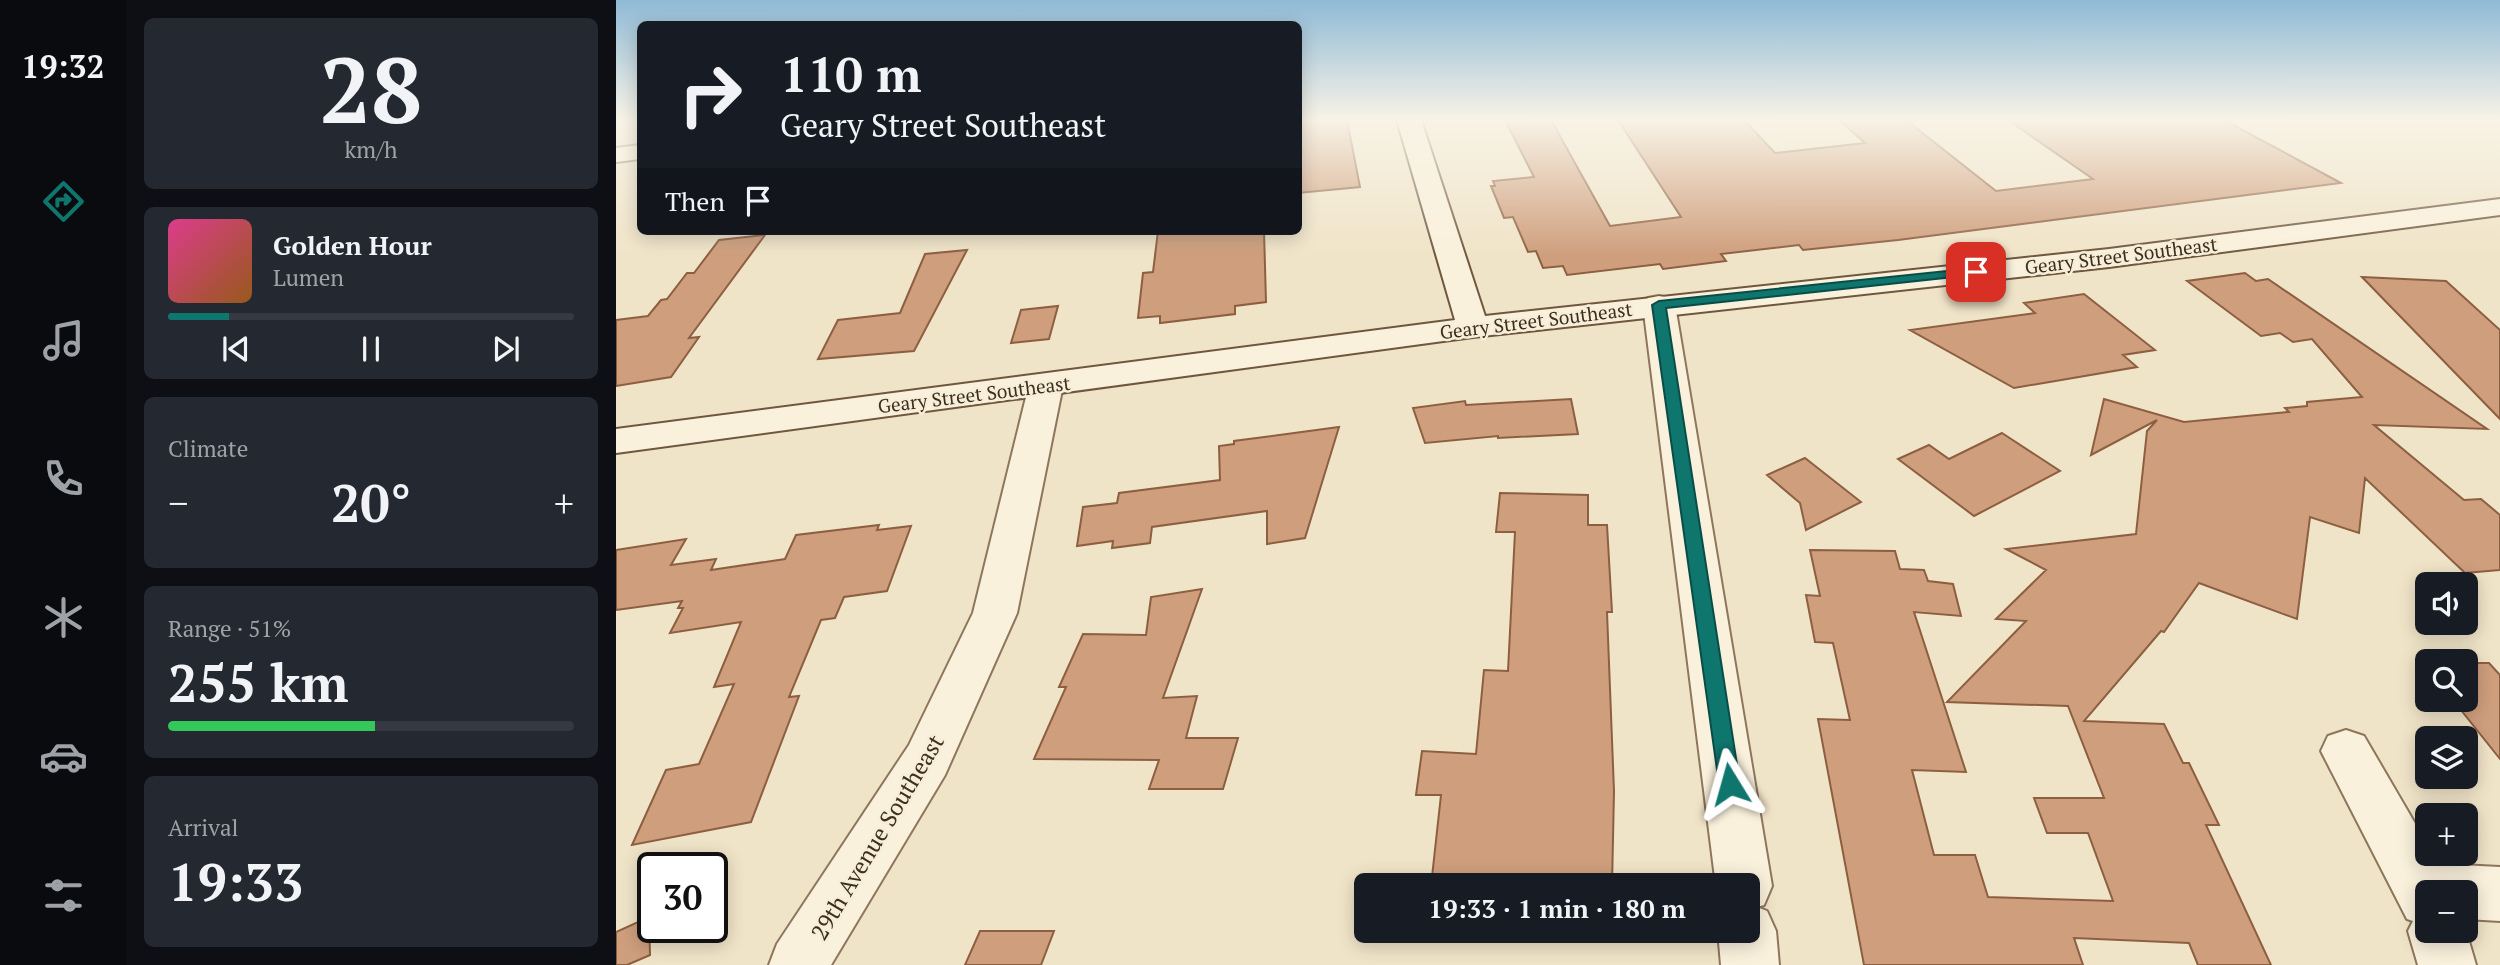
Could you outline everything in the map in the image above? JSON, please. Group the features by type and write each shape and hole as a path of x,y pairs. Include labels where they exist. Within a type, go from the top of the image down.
{"main road":[{"path":"1423,165 1473,327"},
{"name":"Geary Street Southeast","path":"616,441 1473,327 2109,258 2500,207"},
{"path":"1659,305 1742,873"},
{"name":"29th Avenue Southeast","path":"798,965 928,760 995,613 1046,385"},
{"path":"2346,751 2415,881"},
{"path":"2478,898 2500,894"},
{"path":"1749,943 1750,965"},
{"path":"2440,943 2447,965"}],"building":[{"path":"1302,165 1356,165 1360,187 1302,193"},
{"path":"1528,165 1576,165 1610,226 1681,217 1647,165 1963,165 1996,191 2093,179 2073,165 2308,165 2341,183 1898,240 1803,250 1799,245 1721,254 1726,261 1663,269 1660,264 1567,275 1563,266 1543,268 1536,251 1528,252 1513,217 1504,218 1491,186 1495,186 1493,181 1534,177"},
{"path":"765,235 689,338 699,337 671,377 616,386 616,320 648,316 661,300 667,299 687,273 694,273 719,240"},
{"path":"1158,235 1264,235 1266,302 1235,306 1235,314 1160,323 1160,316 1138,318 1143,273 1153,272"},
{"path":"967,250 914,351 818,359 838,320 900,313 925,254"},
{"path":"2245,273 2256,281 2268,279 2487,429 2374,425 2464,500 2481,499 2500,515 2500,570 2464,572 2365,478 2359,533 2310,517 2297,619 2199,583 2164,632 2161,631 2084,721 2164,724 2183,763 2189,763 2219,825 2206,825 2271,965 2198,965 2189,943 2074,938 2083,965 1864,965 1818,719 1850,720 1833,643 1815,642 1806,595 1820,596 1810,550 1895,551 1900,569 1924,570 1928,581 1953,584 1961,616 1914,612 1966,772 1912,770 1934,855 1975,855 1988,897 2113,901 2088,833 2047,833 2034,798 2104,798 2068,706 1947,702 2026,621 1996,619 2046,570 2006,549 2136,534 2147,431 2157,420 2091,455 2104,399 2184,422 2289,412 2285,408 2307,406 2307,402 2362,397 2312,339 2293,342 2280,333 2261,336 2187,281"},
{"path":"2362,277 2446,281 2500,330 2500,419"},
{"path":"2084,294 2155,350 2123,355 2137,367 2014,388 1910,330 2035,313 2024,303"},
{"path":"1058,306 1049,339 1011,343 1021,310"},
{"path":"1571,399 1578,434 1498,436 1425,443 1413,408 1465,401 1466,405"},
{"path":"1339,427 1305,538 1267,544 1267,511 1152,527 1150,543 1112,548 1113,541 1077,546 1083,507 1117,503 1119,493 1220,480 1219,446 1234,444 1234,441"},
{"path":"2002,433 2060,471 1974,516 1898,459 1929,445 1949,459"},
{"path":"1805,458 1861,502 1806,530 1800,503 1767,475"},
{"path":"1500,493 1588,495 1588,525 1607,525 1612,612 1607,612 1614,791 1612,873 1432,873 1441,795 1416,795 1422,751 1476,754 1484,670 1508,671 1515,532 1496,532"},
{"path":"879,525 877,530 911,526 887,591 844,597 835,618 821,620 789,697 799,696 751,822 632,845 666,770 699,764 734,684 714,687 741,622 670,633 683,608 678,608 682,601 616,610 616,550 686,539 671,565 716,559 711,570 785,559 796,535"},
{"path":"1202,589 1163,698 1197,696 1186,738 1238,738 1223,789 1149,789 1159,760 1034,759 1066,687 1059,687 1083,634 1146,635 1151,597"},
{"path":"2478,663 2489,663 2500,675 2500,759 2478,731 2478,726 2474,726 2463,712 2478,712"},
{"path":"637,922 637,943 650,943 650,955 627,965 616,965 616,932"},
{"path":"980,931 1054,931 1041,965 965,965"}],"route":[{"path":"1730,784 1659,305 1976,272"}]}
